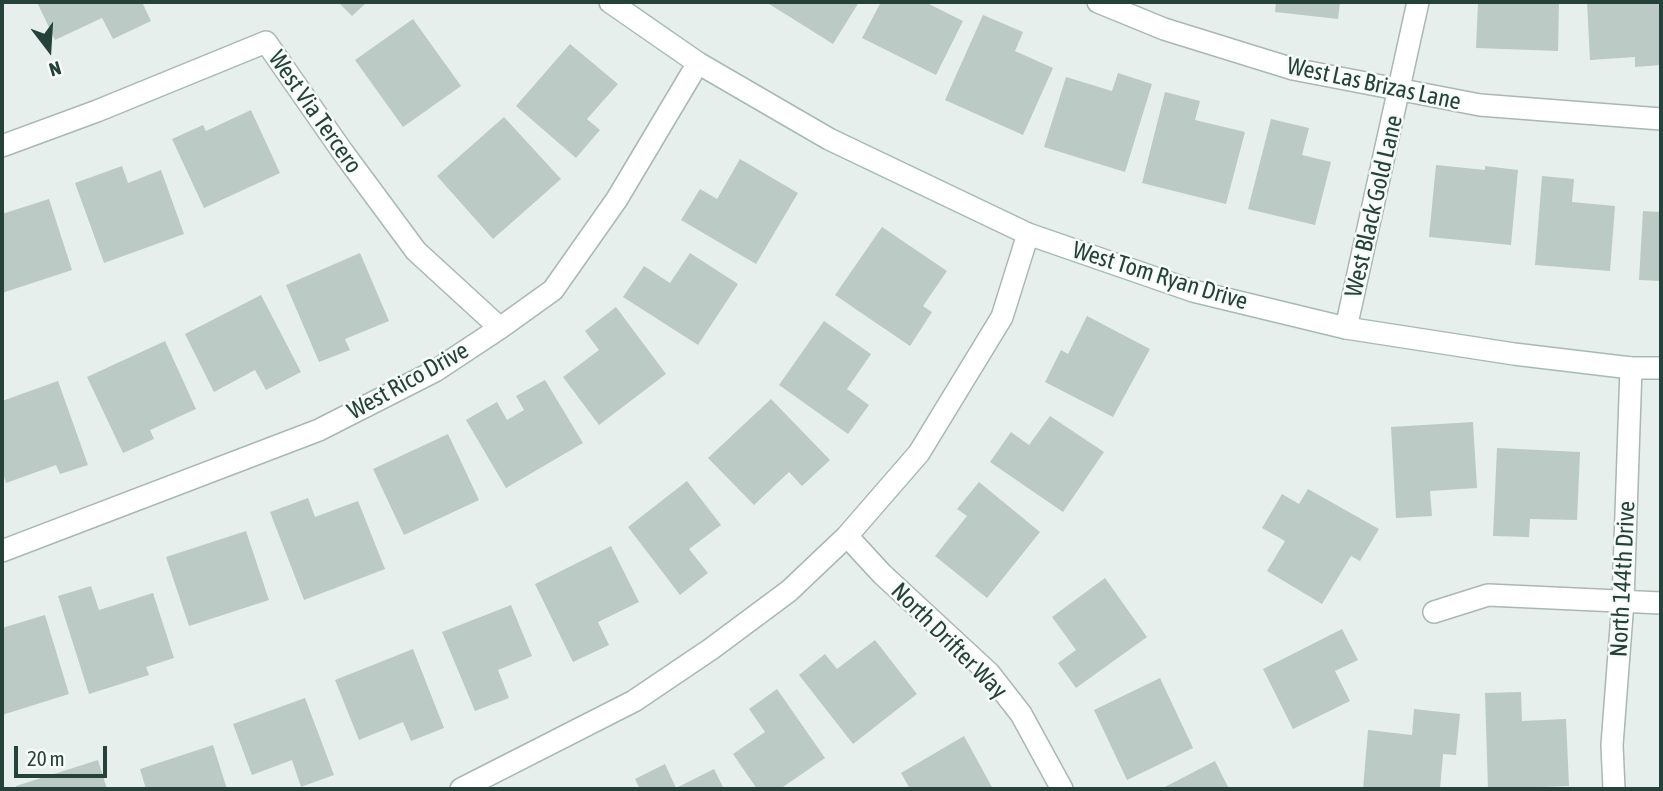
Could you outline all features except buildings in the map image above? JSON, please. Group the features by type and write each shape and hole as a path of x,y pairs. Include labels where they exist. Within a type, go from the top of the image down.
{"street":[{"name":"West Tom Ryan Drive","path":"610,2 698,63 829,139 1028,234 1193,290 1346,328 1514,354 1631,368 1661,368"},
{"name":"West Las Brizas Lane","path":"1098,2 1164,29 1293,69 1480,105 1661,119"},
{"name":"West Black Gold Lane","path":"1346,328 1418,2"},
{"name":"West Via Tercero","path":"2,146 97,111 267,42 342,151 416,251 500,328"},
{"name":"West Rico Drive","path":"2,551 319,430 435,371 500,328 552,290 617,199 698,63"},
{"path":"461,789 634,701 789,591 847,536 919,453 1002,317 1028,234"},
{"name":"North 144th Drive","path":"1614,789 1612,745 1623,601 1631,368"},
{"name":"North Drifter Way","path":"847,536 881,574 989,673 1021,714 1062,789"},
{"path":"1434,612 1488,594 1661,603"}]}
